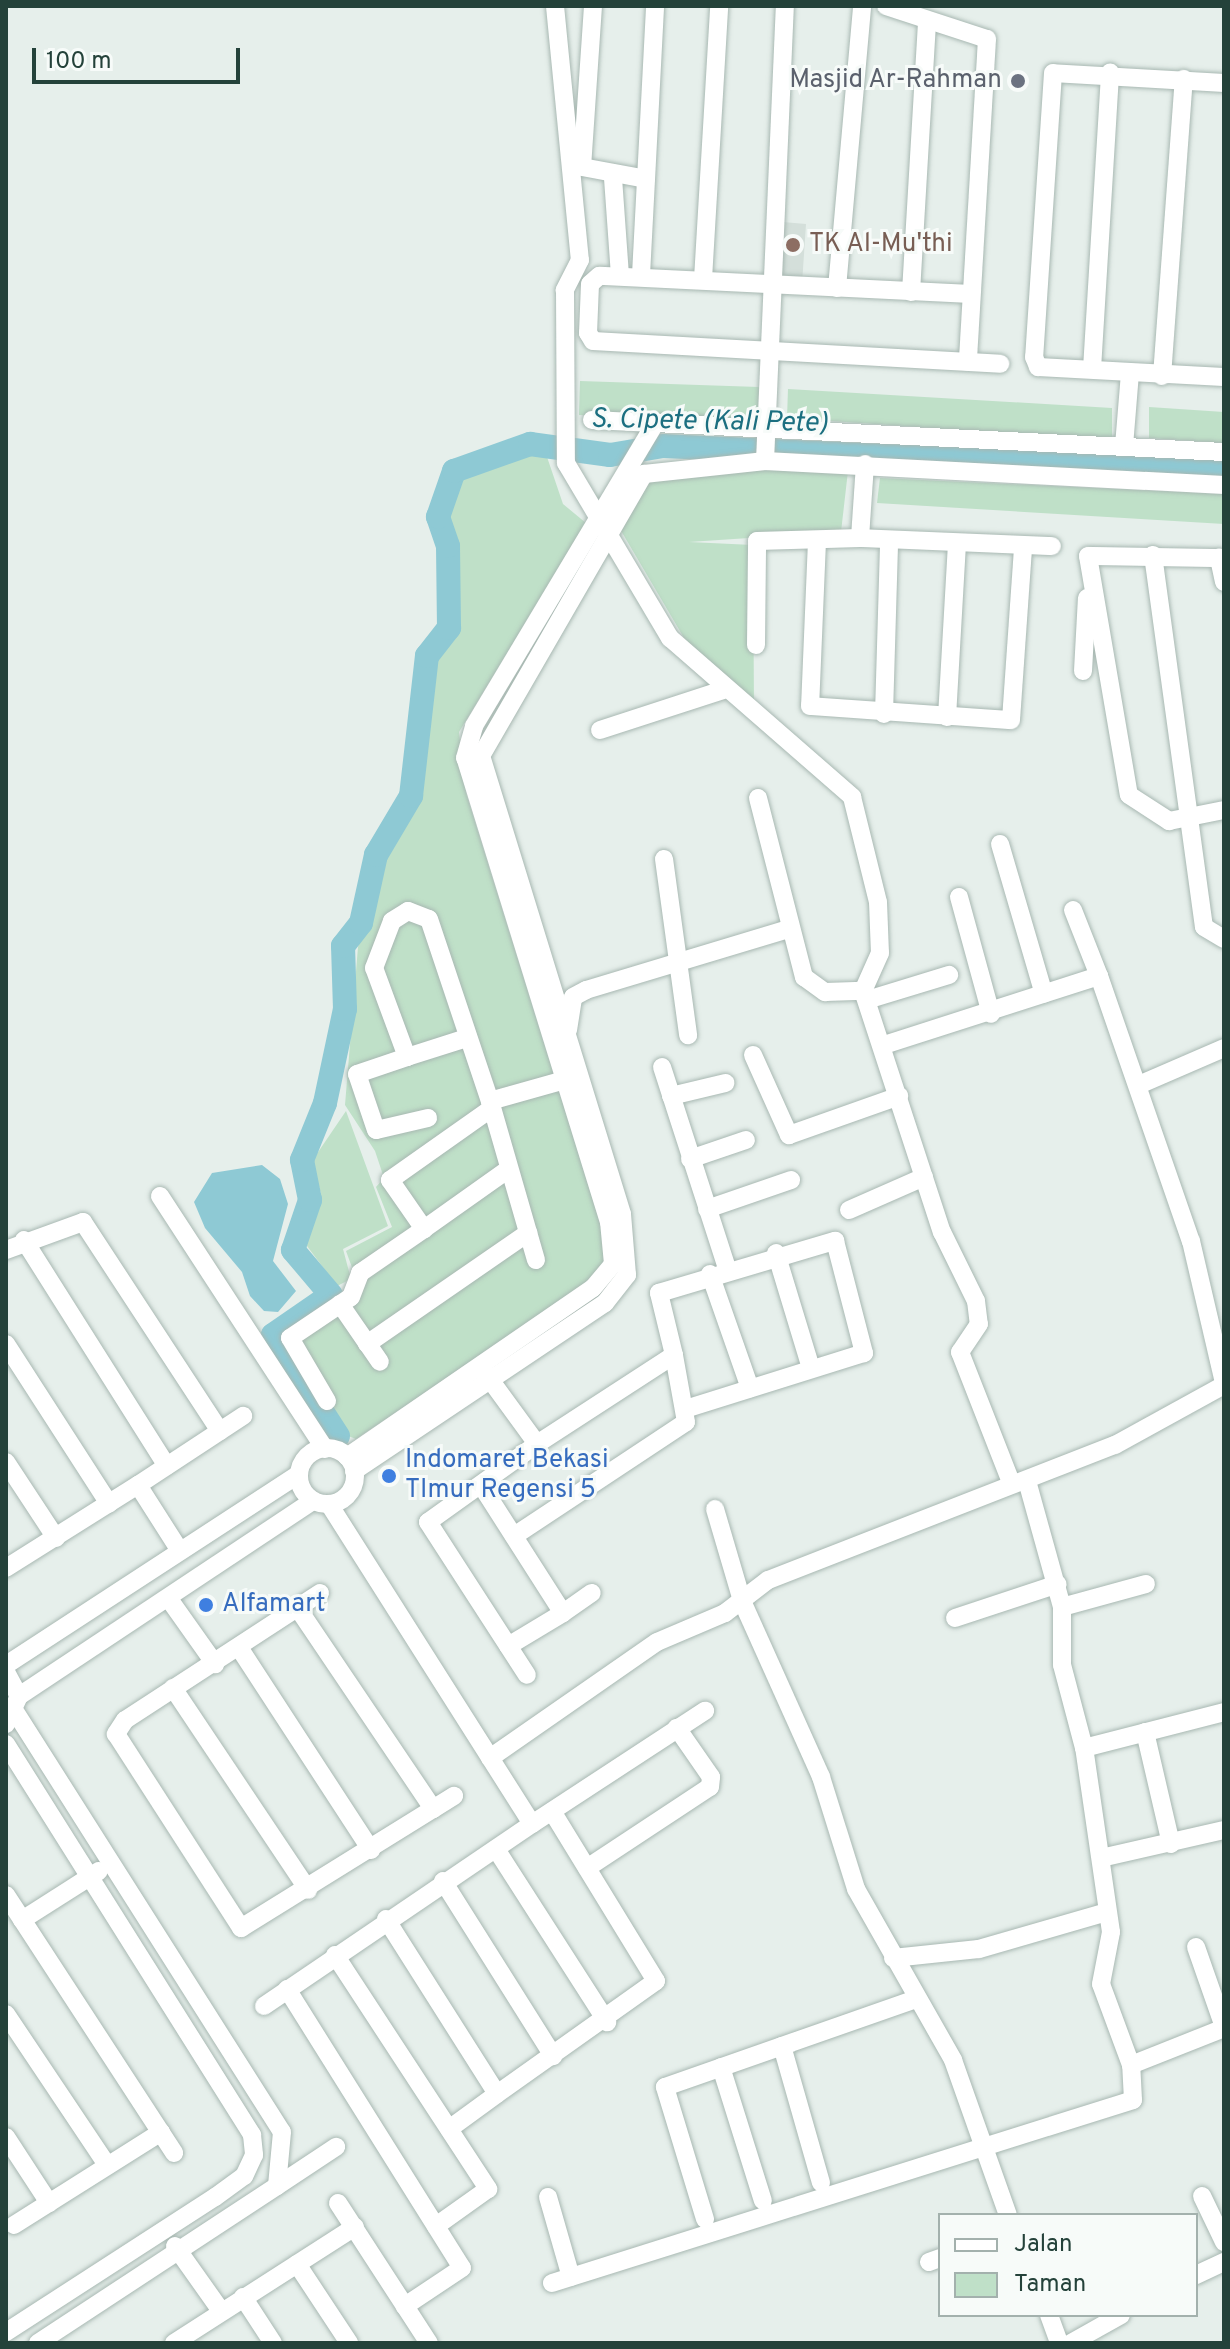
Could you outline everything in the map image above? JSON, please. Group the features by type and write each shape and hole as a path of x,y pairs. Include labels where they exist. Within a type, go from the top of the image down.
{"street":[{"path":"552,2283 985,2145 1125,2106 1138,2092 1101,1984 1111,1946 1104,1913 1101,1858 1084,1748 1062,1665 1062,1607 1058,1584 1019,1482 960,1352 980,1318 924,1177 884,1045 865,995 880,953 878,902 852,797 839,779 723,690 670,638 608,527 566,463 565,290 580,260 555,6"},
{"path":"593,6 582,167 613,178 646,179"},
{"path":"641,275 655,6"},
{"path":"703,279 719,6"},
{"path":"767,445 766,352 773,284 785,6"},
{"path":"837,288 862,6"},
{"path":"886,6 927,21 984,35 988,42 968,361"},
{"path":"911,292 927,21"},
{"path":"1224,83 1056,71 1048,111 1034,357 1038,367 1224,377"},
{"path":"1092,369 1110,73"},
{"path":"1162,376 1184,79"},
{"path":"613,178 620,275"},
{"path":"971,294 641,275 620,275 590,284 593,341 1000,364"},
{"path":"1124,446 1130,373"},
{"path":"592,420 767,445 865,464 1224,485"},
{"path":"568,1040 465,758 474,726 598,511 651,430"},
{"path":"351,1464 486,1374 605,1303 627,1275 629,1240 570,1078 481,797 481,756 493,725 608,527 649,470 767,445 1124,446 1224,452"},
{"path":"860,538 865,464"},
{"path":"756,645 757,541 860,538 1052,546"},
{"path":"817,541 807,699 814,709 947,717 1014,718 1023,547"},
{"path":"884,714 889,541"},
{"path":"947,717 957,543"},
{"path":"1083,671 1089,566 1094,551 1219,558 1224,582"},
{"path":"1153,555 1193,815 1204,927 1224,939"},
{"path":"1089,566 1129,795 1169,821 1224,810"},
{"path":"600,730 723,690"},
{"path":"758,798 797,964 813,987 865,995 949,975"},
{"path":"1000,844 1044,994"},
{"path":"664,859 681,962 688,1035"},
{"path":"959,897 991,1014"},
{"path":"490,1758 657,1642 742,1601 768,1580 1115,1445 1224,1384 1191,1241 1141,1084 1073,910"},
{"path":"407,1057 374,968 392,921 408,911 429,919 491,1104 506,1171 536,1260"},
{"path":"570,1078 568,1040 573,997 788,929"},
{"path":"884,1045 991,1014 1099,976"},
{"path":"428,1118 379,1131 365,1100 358,1070 467,1038"},
{"path":"1141,1084 1224,1048"},
{"path":"753,1055 789,1135 899,1096"},
{"path":"662,1067 707,1209 718,1271 750,1388"},
{"path":"424,1229 390,1173 491,1104 570,1078"},
{"path":"671,1096 725,1083"},
{"path":"690,1159 746,1140"},
{"path":"327,1401 290,1338 355,1292 360,1273 506,1171"},
{"path":"849,1210 924,1177"},
{"path":"707,1209 791,1180"},
{"path":"160,1196 325,1449 351,1464"},
{"path":"6,1250 24,1240 83,1222 220,1431"},
{"path":"367,1344 528,1233"},
{"path":"24,1240 167,1466"},
{"path":"514,1536 686,1422 688,1408 656,1298 718,1271 776,1253 835,1241 867,1345 864,1353 688,1408"},
{"path":"776,1253 811,1368"},
{"path":"340,1304 380,1362"},
{"path":"6,1344 109,1504"},
{"path":"527,1675 428,1522 537,1444 674,1355"},
{"path":"486,1374 537,1444"},
{"path":"6,1568 243,1416"},
{"path":"6,1665 299,1474 311,1454 325,1449"},
{"path":"6,1462 56,1538"},
{"path":"13,1711 169,1599 321,1502 349,1494 351,1464"},
{"path":"299,1474 321,1502 532,1824"},
{"path":"138,1485 180,1551"},
{"path":"481,1485 563,1613"},
{"path":"715,1509 742,1601 821,1777 856,1889 953,2060 1007,2213"},
{"path":"955,1618 1058,1584"},
{"path":"1062,1607 1146,1584"},
{"path":"320,1593 240,1649 125,1720 116,1734 235,1923 250,1927 454,1796"},
{"path":"508,1646 592,1593"},
{"path":"169,1599 215,1664"},
{"path":"299,1610 433,1809"},
{"path":"240,1649 371,1850"},
{"path":"6,1672 13,1711 252,2135 254,2155 244,2176 173,2243 38,2343"},
{"path":"173,1688 308,1890"},
{"path":"264,2006 386,1919 705,1711"},
{"path":"1084,1748 1224,1712"},
{"path":"587,1868 710,1787 711,1777 677,1728"},
{"path":"1145,1732 1171,1844"},
{"path":"6,1744 102,1870 306,2167"},
{"path":"449,2129 607,2022 656,1981 552,1811"},
{"path":"1101,1858 1224,1830"},
{"path":"496,1849 607,2022"},
{"path":"22,1920 102,1870"},
{"path":"443,1881 553,2056"},
{"path":"6,1895 174,2153"},
{"path":"893,1958 979,1949 1104,1913"},
{"path":"386,1919 497,2094"},
{"path":"1131,2065 1224,2028 1196,1947"},
{"path":"335,1955 488,2189 436,2226"},
{"path":"287,1989 462,2268 405,2306"},
{"path":"705,2219 665,2087 916,1999"},
{"path":"6,2014 107,2165"},
{"path":"782,2046 821,2183"},
{"path":"721,2067 763,2201"},
{"path":"14,2225 161,2132"},
{"path":"277,2186 282,2132"},
{"path":"6,2332 277,2186 336,2147"},
{"path":"9,2149 49,2203"},
{"path":"1202,2196 1224,2242"},
{"path":"548,2197 571,2277"},
{"path":"338,2203 429,2343"},
{"path":"174,2343 197,2337 221,2311 355,2227"},
{"path":"173,2243 221,2311"},
{"path":"1198,2274 1224,2262"},
{"path":"297,2264 349,2343"},
{"path":"243,2297 273,2343"},
{"path":"1050,2317 1057,2341 1116,2317"}],"shaded area":[{"name":"TK Al-Mu'thi","path":"783,222 806,224 802,284 779,282"}],"green space":[{"path":"580,381 759,387 758,421 579,415"},
{"path":"788,389 1112,408 1112,440 787,418"},
{"path":"1149,407 1224,412 1224,443 1149,438"},
{"path":"531,448 546,454 563,504 586,523 459,732 466,793 610,1255 600,1276 356,1439 343,1434 284,1335 357,1281 346,1251 392,1227 376,1187 384,1178 375,1151 345,1105 358,947 390,835 416,797 429,730 430,660 454,628 455,543 444,517 457,475"},
{"path":"742,465 848,471 841,532 689,542 753,545 754,710 694,655 620,529 651,474"},
{"path":"880,478 1224,494 1224,524 877,503"},
{"path":"346,1111 388,1226 343,1249 351,1279 337,1286 304,1242 321,1194 312,1161"}],"water":[{"path":"262,1165 280,1179 288,1204 273,1261 296,1291 278,1312 264,1311 250,1296 242,1272 205,1228 194,1202 212,1173"}],"waterway":[{"name":"S. Cipete (Kali Pete)","path":"338,1436 273,1335 331,1295 293,1250 310,1200 302,1160 325,1103 345,1009 343,946 361,923 376,855 411,796 427,656 449,628 448,546 438,517 454,471 530,444 610,455 663,446 1224,471"}],"place":[{"name":"Masjid Ar-Rahman","path":"1018,81"},
{"name":"TK Al-Mu'thi","path":"793,245"},
{"name":"Indomaret Bekasi TImur Regensi 5","path":"389,1476"},
{"name":"Alfamart","path":"206,1605"}]}
